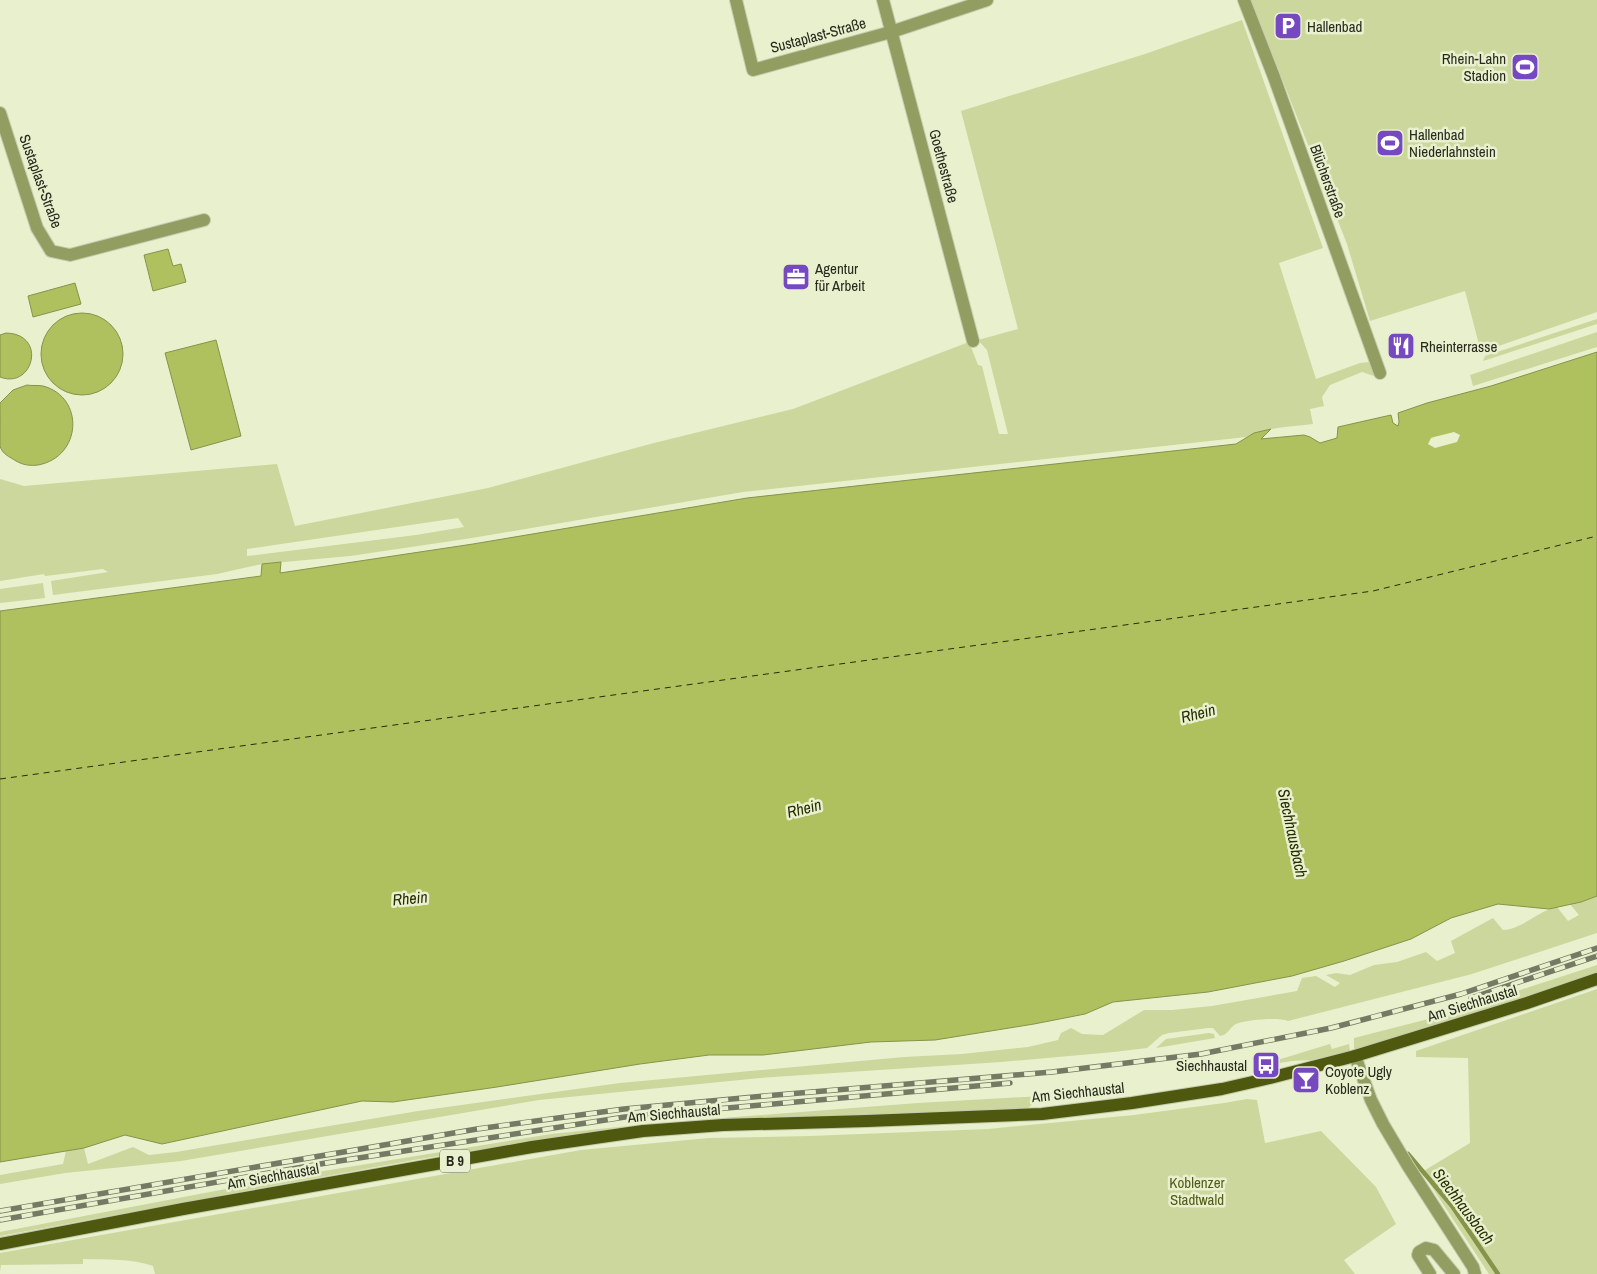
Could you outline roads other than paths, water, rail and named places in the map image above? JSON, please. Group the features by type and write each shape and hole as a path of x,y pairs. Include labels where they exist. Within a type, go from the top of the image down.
{"main road":[{"name":"Am Siechhaustal","path":"0,1244 202,1205 522,1149 633,1132 724,1125 1042,1114 1222,1089 1355,1056 1527,1004 1597,979"}],"street":[{"name":"Sustaplast-Straße","path":"736,0 753,70 891,32 987,0"},
{"name":"Goethestraße","path":"883,0 973,341"},
{"name":"Blücherstraße","path":"1244,0 1274,76 1380,373"},
{"name":"Sustaplast-Straße","path":"0,113 37,228 51,251 70,255 204,220"},
{"path":"1355,1056 1371,1100 1383,1124 1473,1267 1475,1274"},
{"path":"1430,1274 1418,1255 1419,1252 1426,1248 1434,1250 1454,1274"}],"water":[{"path":"168,249 173,266 181,264 186,282 153,291 144,255"},
{"path":"75,283 81,304 33,317 28,296"},
{"path":"82,313 98,316 111,325 120,338 123,354 120,370 111,383 98,392 82,395 66,392 53,383 44,370 41,354 44,338 53,325 66,316"},
{"path":"6,333 19,336 27,342 31,351 31,360 27,369 21,376 11,379 0,377 0,335"},
{"path":"216,340 241,436 191,450 165,353"},
{"name":"Rhein","path":"1597,352 1597,896 1581,902 1549,909 1498,904 1451,918 1411,939 1292,976 1208,992 1113,1002 1085,1014 1034,1024 935,1040 871,1042 763,1055 709,1055 393,1102 362,1101 162,1144 125,1135 84,1148 0,1162 0,611 261,576 262,564 281,562 280,573 473,544 747,498 1236,444 1254,433 1271,429 1261,439 1304,435 1320,443 1337,438 1338,427 1391,415 1393,423 1398,426 1398,413"},
{"path":"27,385 43,386 57,392 66,402 71,414 73,427 70,439 63,451 53,460 38,465 27,465 9,457 0,446 0,403 13,390"}],"waterway":[{"name":"Siechhausbach","path":"1408,1154 1452,1206 1498,1274"}],"railway":[{"path":"0,1211 477,1129 624,1109 1052,1072 1201,1054 1331,1028 1461,994 1597,948"},
{"path":"1471,998 1597,956"},
{"path":"0,1220 326,1163 625,1117 1010,1083"}],"place":[{"name":"Hallenbad","path":"1288,26"},
{"name":"Rhein-Lahn Stadion","path":"1525,67"},
{"name":"Hallenbad Niederlahnstein","path":"1390,143"},
{"name":"Agentur für Arbeit","path":"796,277"},
{"name":"Rheinterrasse","path":"1401,346"},
{"name":"Siechhaustal","path":"1266,1065"},
{"name":"Coyote Ugly Koblenz","path":"1306,1080"}],"park label":[{"name":"Koblenzer Stadtwald","path":"1197,1190"}]}
